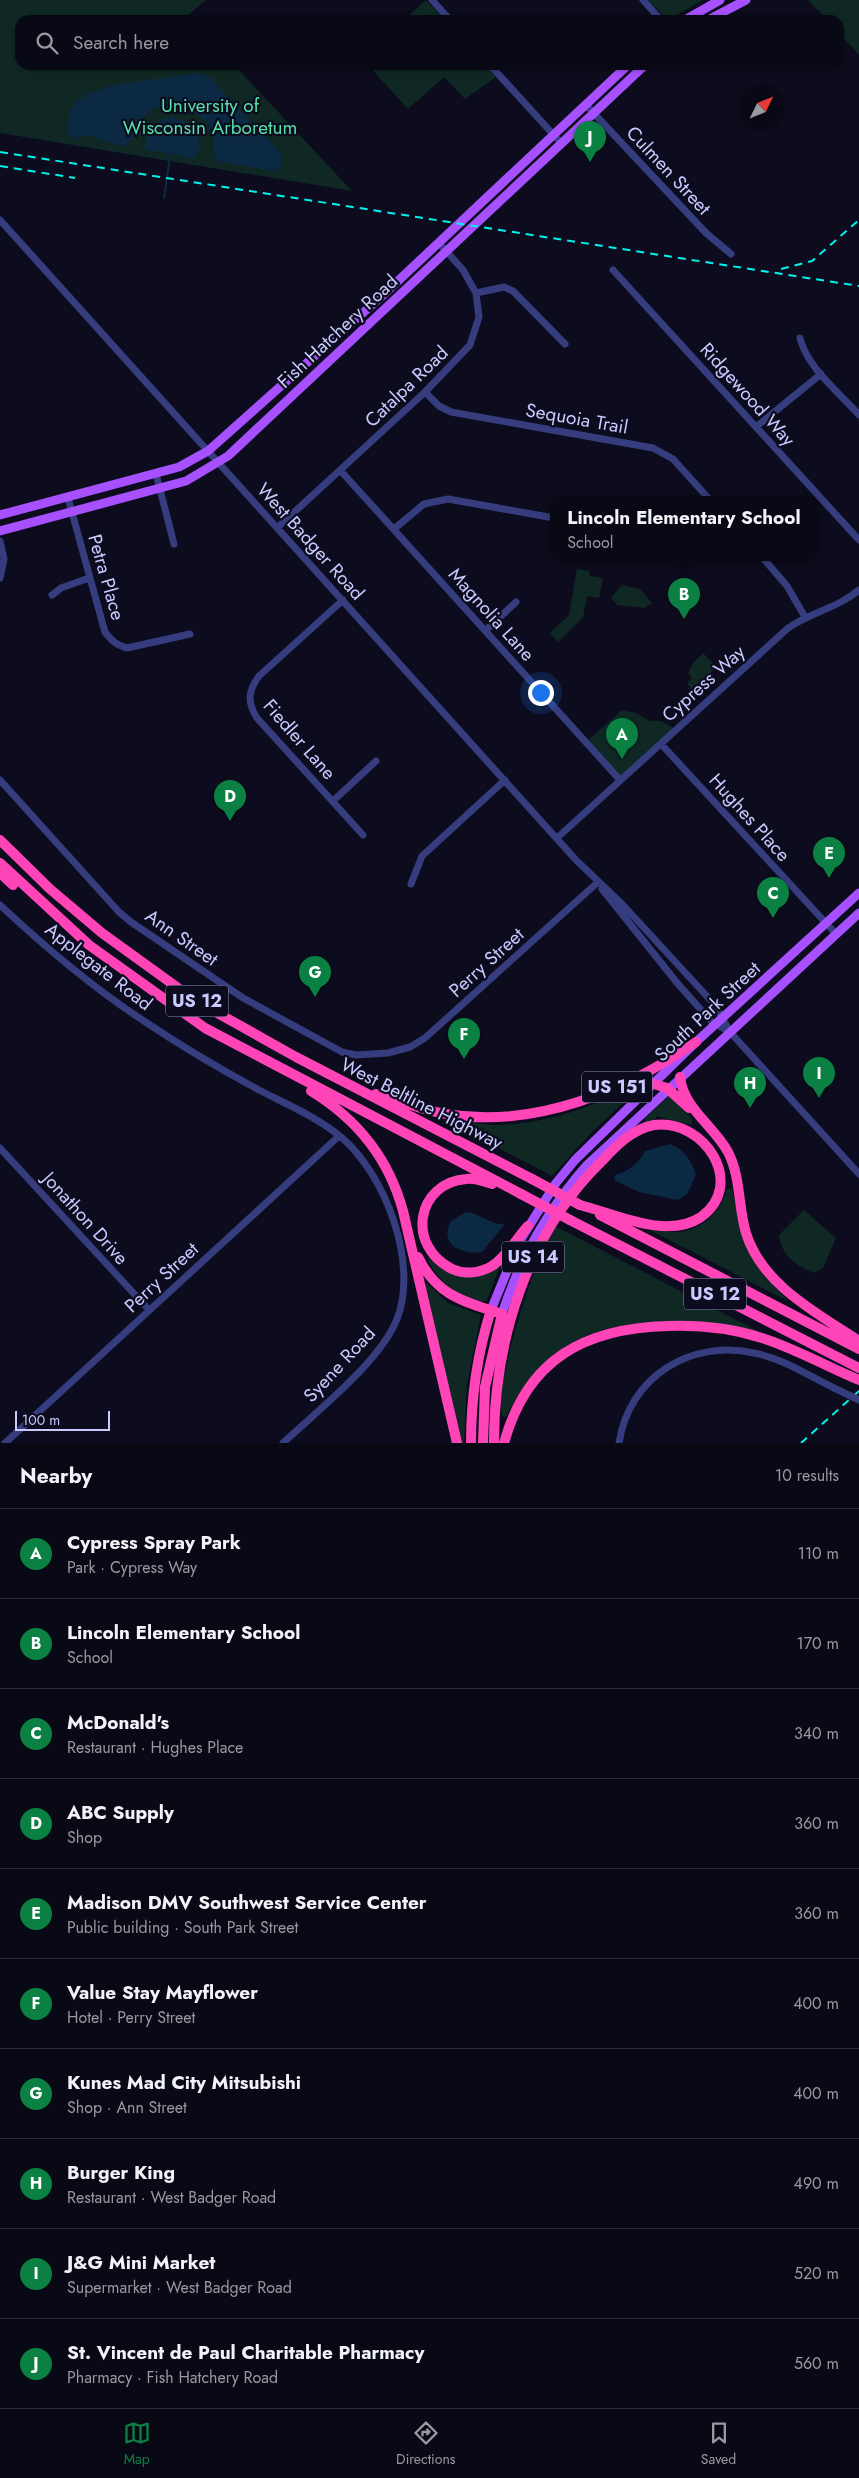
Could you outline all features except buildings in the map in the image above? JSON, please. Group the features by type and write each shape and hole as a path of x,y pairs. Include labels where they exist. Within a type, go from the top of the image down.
{"highway":[{"path":"0,832 50,889"},
{"name":"West Beltline Highway","path":"0,840 50,889 102,933 196,1001 233,1023 358,1090 859,1349"},
{"name":"West Beltline Highway","path":"0,863 69,929 118,967 205,1028 570,1220 858,1376"},
{"path":"0,873 69,929"},
{"path":"205,1028 330,1103 354,1124 377,1152 393,1181 399,1197 457,1443"},
{"name":"US 151","path":"358,1090 446,1114 476,1117 536,1112 583,1101 647,1073 696,1042"},
{"path":"680,1077 682,1088 698,1115"},
{"path":"654,1084 667,1088 698,1115 715,1133 729,1154 735,1170 746,1232 765,1270 777,1283 812,1310 859,1341"},
{"name":"US 14","path":"494,1443 496,1388 509,1326 532,1259 550,1225 571,1192 631,1134 653,1126 671,1125 691,1132 707,1146 717,1164 720,1184 713,1203 700,1217 685,1224 649,1224 580,1204"},
{"path":"505,1186 469,1178 454,1181 441,1189 432,1198 423,1216 422,1226 428,1249 438,1261 456,1270 470,1273 481,1271 493,1266 528,1226"},
{"path":"409,1238 433,1282 455,1298 502,1314 485,1387 483,1443"},
{"name":"US 14","path":"471,1443 474,1384 491,1310"},
{"path":"504,1443 518,1404 544,1371 567,1351 596,1336 614,1331 646,1327 690,1326 737,1332 788,1347 858,1376"}],"main road":[{"path":"694,15 720,0"},
{"path":"718,15 746,0"},
{"name":"Fish Hatchery Road","path":"0,515 179,467 208,451 330,344 623,70"},
{"name":"Fish Hatchery Road","path":"0,531 186,481 228,456 639,70"},
{"name":"South Park Street","path":"491,1310 506,1268 528,1226 556,1183 574,1160 696,1042 859,893"},
{"name":"South Park Street","path":"502,1314 523,1258 544,1221 570,1183 667,1088 859,913"}],"street":[{"path":"432,0 446,15"},
{"path":"643,0 656,15"},
{"path":"495,70 561,143"},
{"name":"Culmen Street","path":"586,105 706,233 731,254"},
{"name":"West Badger Road","path":"0,220 557,838 665,950 723,1018 730,1032 859,1174"},
{"name":"Catalpa Road","path":"277,528 425,392 470,345 479,317 476,293 463,270 439,243"},
{"name":"Ridgewood Way","path":"613,270 859,540"},
{"path":"476,293 504,287 513,291 565,344"},
{"path":"800,338 805,352 821,374 859,415"},
{"path":"756,427 821,374"},
{"name":"Sequoia Trail","path":"425,392 439,406 451,412 653,448 673,459 706,496"},
{"name":"Magnolia Lane","path":"340,470 620,780"},
{"path":"156,474 174,544"},
{"name":"Petra Place","path":"68,498 105,632 117,645 127,648 140,647 190,634"},
{"path":"394,529 424,504 448,499 550,517"},
{"path":"0,541 4,565 0,578"},
{"path":"766,561 787,586 805,617"},
{"path":"52,595 61,588 89,578"},
{"name":"Cypress Way","path":"557,838 787,629 805,617 838,605 859,590"},
{"name":"Fiedler Lane","path":"342,600 258,676 250,688 249,698 251,709 257,718 363,835"},
{"path":"486,630 516,602"},
{"name":"Hughes Place","path":"661,744 836,934"},
{"path":"333,801 376,761"},
{"name":"Ann Street","path":"0,780 119,912 138,927 243,998 336,1048 356,1055 388,1053"},
{"path":"411,884 422,856 505,780"},
{"name":"West Badger Road","path":"598,882 608,898 668,972 716,1024 730,1032"},
{"name":"Perry Street","path":"388,1053 410,1047 425,1038 598,882"},
{"name":"Applegate Road","path":"0,906 43,944 143,1020 215,1066 318,1121 339,1136"},
{"name":"Perry Street","path":"4,1443 339,1136"},
{"name":"Syene Road","path":"283,1443 375,1354 395,1324 403,1294 404,1270 401,1244 386,1201 359,1156 339,1136"},
{"name":"Jonathon Drive","path":"0,1148 148,1310"},
{"path":"619,1443 624,1421 633,1402 659,1373 691,1355 711,1350 737,1350 768,1357 859,1400"}],"green space":[{"name":"University of Wisconsin Arboretum","path":"0,0 206,0 188,15 15,15 15,70 239,70 352,191 0,133"},
{"path":"426,0 440,15 410,15"},
{"path":"648,0 703,0 677,15 663,15"},
{"path":"808,0 859,0 859,55 844,38 844,15 822,15"},
{"path":"373,70 490,70 496,77 465,99 444,77 408,109"},
{"path":"577,569 590,571 589,576 603,578 599,598 587,596 583,617 558,642 550,633 569,615"},
{"path":"622,585 640,589 652,603 645,608 617,605 611,598"},
{"path":"703,653 717,667 692,690 687,683 692,678 688,673 693,663"},
{"path":"622,710 636,713 650,721 661,721 676,729 620,780 586,742"},
{"path":"650,1078 592,1132 552,1176 444,1120 497,1125 537,1121 595,1104"},
{"path":"669,1096 692,1119 692,1125 656,1116 656,1119 646,1122 644,1119"},
{"path":"732,1188 739,1223 751,1255 767,1279 788,1301 648,1229 669,1232 691,1229 714,1214 727,1189"},
{"path":"804,1210 836,1238 823,1268 814,1273 790,1259 780,1242 779,1235"},
{"path":"555,1226 763,1334 671,1324 640,1324 611,1328 584,1337 557,1352 533,1375 518,1395 506,1417 503,1417 501,1405 502,1388 518,1321 535,1269 539,1263 543,1245 546,1246"},
{"path":"429,1257 438,1266 454,1274 469,1274 499,1268 487,1301 468,1299 452,1290 438,1276 428,1261"},
{"path":"424,1284 428,1284 448,1303 481,1315 467,1385 464,1443 461,1443"}],"water":[{"path":"200,73 210,78 281,153 282,165 276,171 220,162 214,157 214,137 209,126 196,114 179,109 152,108 138,122 132,139 125,146 102,141 91,135 74,138 67,132 70,110 77,101 90,93 113,85"},
{"path":"172,117 187,122 198,130 199,151 194,158 187,159 174,153 168,156 166,152 147,150 145,146 146,140 153,126 161,120"},
{"path":"670,1144 680,1149 687,1156 696,1175 687,1194 678,1200 639,1192 614,1180 615,1175 624,1172 632,1166 645,1151"},
{"path":"466,1212 496,1223 505,1224 482,1252 474,1253 460,1250 450,1242 448,1229 451,1221"}],"waterway":[{"path":"164,198 170,157"}],"railway":[{"path":"0,152 859,286"},
{"path":"0,166 75,178"},
{"path":"781,269 812,261 859,220"},
{"path":"801,1443 859,1391"}],"place":[{"name":"St. Vincent de Paul Charitable Pharmacy","path":"590,162"},
{"name":"Lincoln Elementary School","path":"684,619"},
{"name":"Cypress Spray Park","path":"622,759"},
{"name":"ABC Supply","path":"230,821"},
{"name":"Madison DMV Southwest Service Center","path":"829,878"},
{"name":"McDonald's","path":"773,918"},
{"name":"Kunes Mad City Mitsubishi","path":"315,997"},
{"name":"Value Stay Mayflower","path":"464,1059"},
{"name":"J&G Mini Market","path":"819,1098"},
{"name":"Burger King","path":"750,1108"}]}
